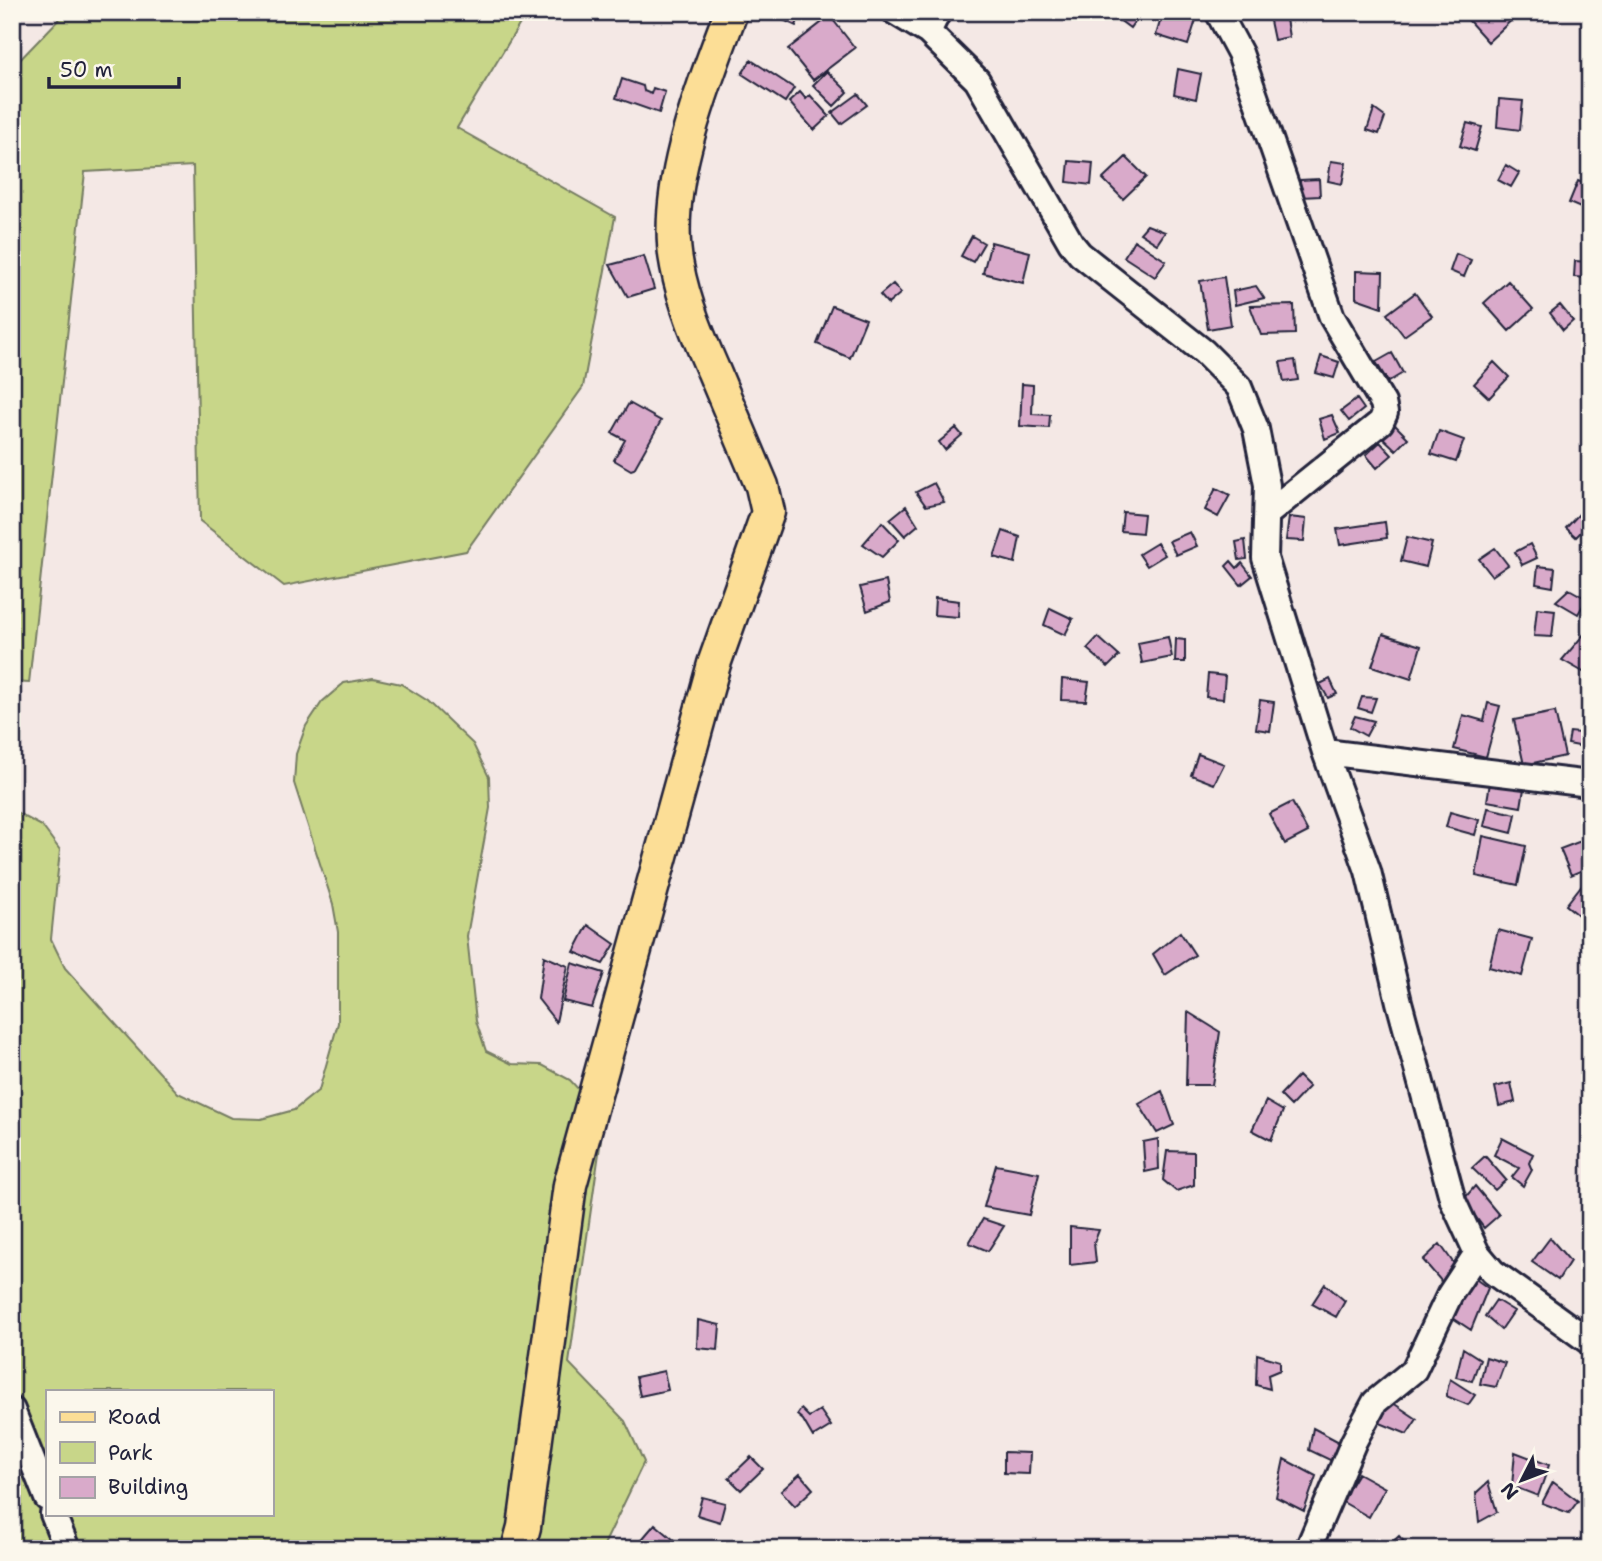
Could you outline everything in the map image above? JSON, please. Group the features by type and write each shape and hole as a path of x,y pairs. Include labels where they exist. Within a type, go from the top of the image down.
{"main road":[{"path":"518,1549 524,1527 569,1185 714,664 768,512 762,486 691,317 676,264 674,223 678,183 695,111 731,12"}],"street":[{"path":"895,12 933,22 977,80 1071,243 1080,254 1204,352 1239,387 1256,429 1267,485 1265,558 1325,752 1368,871 1399,1002 1453,1201 1477,1253 1493,1272 1590,1342"},
{"path":"1217,12 1240,53 1332,317 1383,403 1385,413 1381,422 1267,514"},
{"path":"1325,752 1590,784"},
{"path":"1308,1549 1354,1441 1375,1402 1414,1370 1450,1294 1477,1253"},
{"path":"12,1410 46,1495"},
{"path":"54,1516 67,1549"}],"green space":[{"path":"66,12 527,12 457,128 615,217 583,387 466,551 284,586 200,521 193,166 85,172 29,683 12,682 12,68"},
{"path":"373,678 401,684 428,701 473,744 489,777 490,808 467,936 476,1021 486,1051 512,1064 542,1065 570,1080 592,1104 602,1132 569,1363 625,1421 644,1462 602,1549 12,1549 12,810 42,826 60,850 51,939 65,968 178,1093 231,1118 261,1119 294,1110 319,1090 338,1023 338,932 333,904 294,783 296,754 306,726 322,702 344,683"}],"building":[{"path":"766,12 801,12 796,26"},
{"path":"1141,12 1130,28 1111,14"},
{"path":"1163,12 1172,12 1196,20 1188,45 1156,35"},
{"path":"1461,12 1515,12 1517,15 1488,42"},
{"path":"1285,13 1289,37 1274,40 1269,16"},
{"path":"830,16 855,48 813,80 788,49"},
{"path":"751,60 794,88 785,102 742,74"},
{"path":"1178,69 1201,74 1196,99 1174,94"},
{"path":"827,71 848,92 834,106 813,85"},
{"path":"622,79 643,86 644,91 651,94 653,88 665,92 659,113 616,98"},
{"path":"800,92 806,99 810,95 829,116 814,130 789,102"},
{"path":"858,94 867,105 841,124 832,113"},
{"path":"1499,99 1523,101 1520,130 1497,127"},
{"path":"1374,109 1385,117 1379,134 1367,130"},
{"path":"1467,123 1482,127 1475,151 1460,146"},
{"path":"1126,157 1146,177 1123,199 1103,179"},
{"path":"1069,161 1093,163 1091,185 1067,182"},
{"path":"1331,161 1346,163 1342,184 1328,181"},
{"path":"1506,165 1519,173 1511,187 1498,180"},
{"path":"1319,179 1320,196 1301,197 1300,180"},
{"path":"1578,181 1590,186 1590,212 1569,203"},
{"path":"1147,225 1165,232 1157,244 1140,233"},
{"path":"972,236 984,243 973,262 961,256"},
{"path":"1134,240 1166,261 1155,277 1124,257"},
{"path":"991,242 1030,252 1023,283 983,273"},
{"path":"1456,254 1471,260 1464,277 1450,271"},
{"path":"644,256 654,289 628,297 610,265"},
{"path":"1575,261 1588,262 1587,278 1574,277"},
{"path":"1356,271 1383,272 1382,307 1356,298"},
{"path":"1224,277 1231,325 1208,329 1200,281"},
{"path":"1508,281 1533,309 1509,331 1484,303"},
{"path":"893,284 901,293 888,304 880,295"},
{"path":"1256,286 1264,298 1235,305 1233,291"},
{"path":"1415,293 1432,316 1404,336 1387,314"},
{"path":"1294,305 1295,334 1261,335 1250,306"},
{"path":"1560,305 1573,321 1563,330 1550,313"},
{"path":"832,306 866,319 850,358 817,344"},
{"path":"1392,353 1403,373 1388,382 1376,362"},
{"path":"1321,356 1339,362 1334,378 1316,373"},
{"path":"1295,360 1298,380 1284,382 1280,362"},
{"path":"1494,362 1509,377 1489,398 1474,384"},
{"path":"1022,384 1033,385 1032,414 1050,415 1049,428 1020,426"},
{"path":"1357,399 1364,409 1349,421 1341,411"},
{"path":"629,403 661,421 631,470 614,460 625,440 612,433"},
{"path":"1332,415 1340,433 1325,439 1319,419"},
{"path":"1391,421 1408,438 1396,450 1378,433"},
{"path":"956,428 962,435 945,450 939,442"},
{"path":"1439,431 1464,440 1456,462 1431,454"},
{"path":"1380,442 1392,455 1377,468 1366,455"},
{"path":"934,483 944,502 926,506 916,492"},
{"path":"1216,488 1230,495 1218,517 1205,510"},
{"path":"906,506 918,525 905,536 890,519"},
{"path":"1123,512 1144,514 1142,533 1121,531"},
{"path":"1580,513 1590,523 1576,537 1566,528"},
{"path":"1289,517 1306,519 1304,541 1286,540"},
{"path":"882,522 899,540 882,557 863,544"},
{"path":"1385,522 1387,538 1340,545 1337,529"},
{"path":"1003,531 1020,537 1015,563 994,557"},
{"path":"1190,532 1197,546 1176,555 1169,541"},
{"path":"1407,537 1432,543 1426,567 1401,561"},
{"path":"1245,540 1247,559 1239,560 1236,542"},
{"path":"1157,543 1165,555 1147,566 1139,554"},
{"path":"1530,544 1537,558 1522,565 1515,552"},
{"path":"1495,548 1508,565 1492,576 1479,559"},
{"path":"1231,561 1237,568 1242,563 1252,576 1241,585 1226,566"},
{"path":"1538,566 1555,568 1553,587 1536,584"},
{"path":"886,581 890,602 867,611 860,587"},
{"path":"1569,589 1587,599 1578,614 1556,601"},
{"path":"935,598 959,601 958,617 934,615"},
{"path":"1050,608 1073,619 1065,635 1044,625"},
{"path":"1537,608 1555,610 1552,637 1534,636"},
{"path":"1585,633 1590,636 1590,665 1585,673 1562,660"},
{"path":"1383,634 1421,646 1411,679 1372,666"},
{"path":"1098,637 1119,656 1108,667 1087,649"},
{"path":"1168,637 1172,657 1142,663 1138,643"},
{"path":"1176,639 1185,640 1185,662 1175,662"},
{"path":"1208,674 1225,676 1223,699 1206,697"},
{"path":"1062,679 1089,682 1086,701 1061,700"},
{"path":"1330,679 1337,694 1328,698 1320,684"},
{"path":"1362,697 1376,698 1371,712 1358,708"},
{"path":"1260,700 1274,702 1270,731 1256,729"},
{"path":"1488,703 1500,706 1486,757 1454,749 1463,715 1484,721"},
{"path":"1555,712 1565,756 1524,765 1514,720"},
{"path":"1355,716 1374,721 1366,736 1350,727"},
{"path":"1582,718 1590,719 1589,748 1568,744 1570,732 1579,733"},
{"path":"1198,754 1224,764 1214,784 1191,775"},
{"path":"1490,783 1524,789 1521,807 1487,801"},
{"path":"1292,802 1308,832 1285,844 1269,814"},
{"path":"1488,808 1516,814 1512,833 1484,826"},
{"path":"1450,812 1479,820 1475,835 1446,827"},
{"path":"1483,836 1526,846 1518,885 1476,876"},
{"path":"1589,838 1590,867 1571,875 1560,849"},
{"path":"1584,882 1590,887 1590,919 1587,922 1566,905"},
{"path":"588,925 615,944 603,964 574,952"},
{"path":"1498,930 1532,939 1522,976 1489,967"},
{"path":"1180,932 1195,955 1165,975 1153,954"},
{"path":"544,956 568,966 556,1022 538,999"},
{"path":"572,963 604,973 592,1008 563,1001"},
{"path":"1188,1012 1220,1032 1212,1085 1186,1085"},
{"path":"1298,1076 1309,1087 1291,1106 1280,1095"},
{"path":"1511,1083 1515,1102 1499,1106 1495,1087"},
{"path":"1162,1091 1174,1125 1157,1133 1139,1104"},
{"path":"1266,1101 1283,1111 1271,1140 1252,1130"},
{"path":"1502,1138 1533,1154 1529,1163 1532,1170 1523,1186 1512,1177 1519,1168 1494,1155"},
{"path":"1158,1139 1159,1169 1145,1172 1143,1142"},
{"path":"1167,1151 1194,1152 1194,1185 1176,1191 1163,1180"},
{"path":"1485,1156 1506,1180 1495,1190 1472,1168"},
{"path":"996,1165 1039,1173 1029,1215 984,1207"},
{"path":"1475,1186 1499,1215 1484,1228 1463,1200"},
{"path":"983,1219 1004,1226 988,1251 969,1243"},
{"path":"1070,1227 1099,1230 1094,1243 1096,1262 1070,1265"},
{"path":"1550,1238 1570,1261 1558,1280 1532,1262"},
{"path":"1440,1244 1457,1268 1442,1282 1423,1260"},
{"path":"1470,1275 1488,1288 1471,1330 1453,1318"},
{"path":"1325,1284 1345,1301 1336,1317 1312,1304"},
{"path":"1496,1300 1514,1311 1501,1330 1485,1316"},
{"path":"698,1320 720,1325 718,1350 697,1348"},
{"path":"1463,1348 1480,1359 1472,1381 1456,1377"},
{"path":"1257,1354 1280,1361 1280,1370 1268,1375 1270,1389 1256,1385"},
{"path":"1486,1357 1505,1363 1496,1387 1480,1384"},
{"path":"664,1371 668,1390 640,1396 636,1377"},
{"path":"1450,1379 1475,1395 1468,1405 1446,1396"},
{"path":"1390,1401 1417,1419 1407,1434 1380,1423"},
{"path":"801,1409 809,1417 820,1410 831,1426 813,1437 797,1415"},
{"path":"1313,1428 1343,1444 1334,1462 1309,1450"},
{"path":"1004,1452 1030,1453 1029,1474 1004,1473"},
{"path":"1515,1452 1549,1465 1538,1496 1512,1486"},
{"path":"751,1457 763,1469 741,1490 729,1478"},
{"path":"1284,1459 1316,1476 1304,1511 1276,1497"},
{"path":"1358,1473 1385,1488 1369,1517 1341,1501"},
{"path":"800,1474 813,1489 795,1506 781,1491"},
{"path":"1488,1482 1497,1512 1479,1522 1476,1493"},
{"path":"1553,1482 1578,1501 1569,1513 1542,1503"},
{"path":"702,1497 725,1503 720,1522 697,1515"},
{"path":"655,1524 674,1540 666,1549 641,1549 637,1545"},
{"path":"1399,1536 1410,1549 1385,1549"}]}
